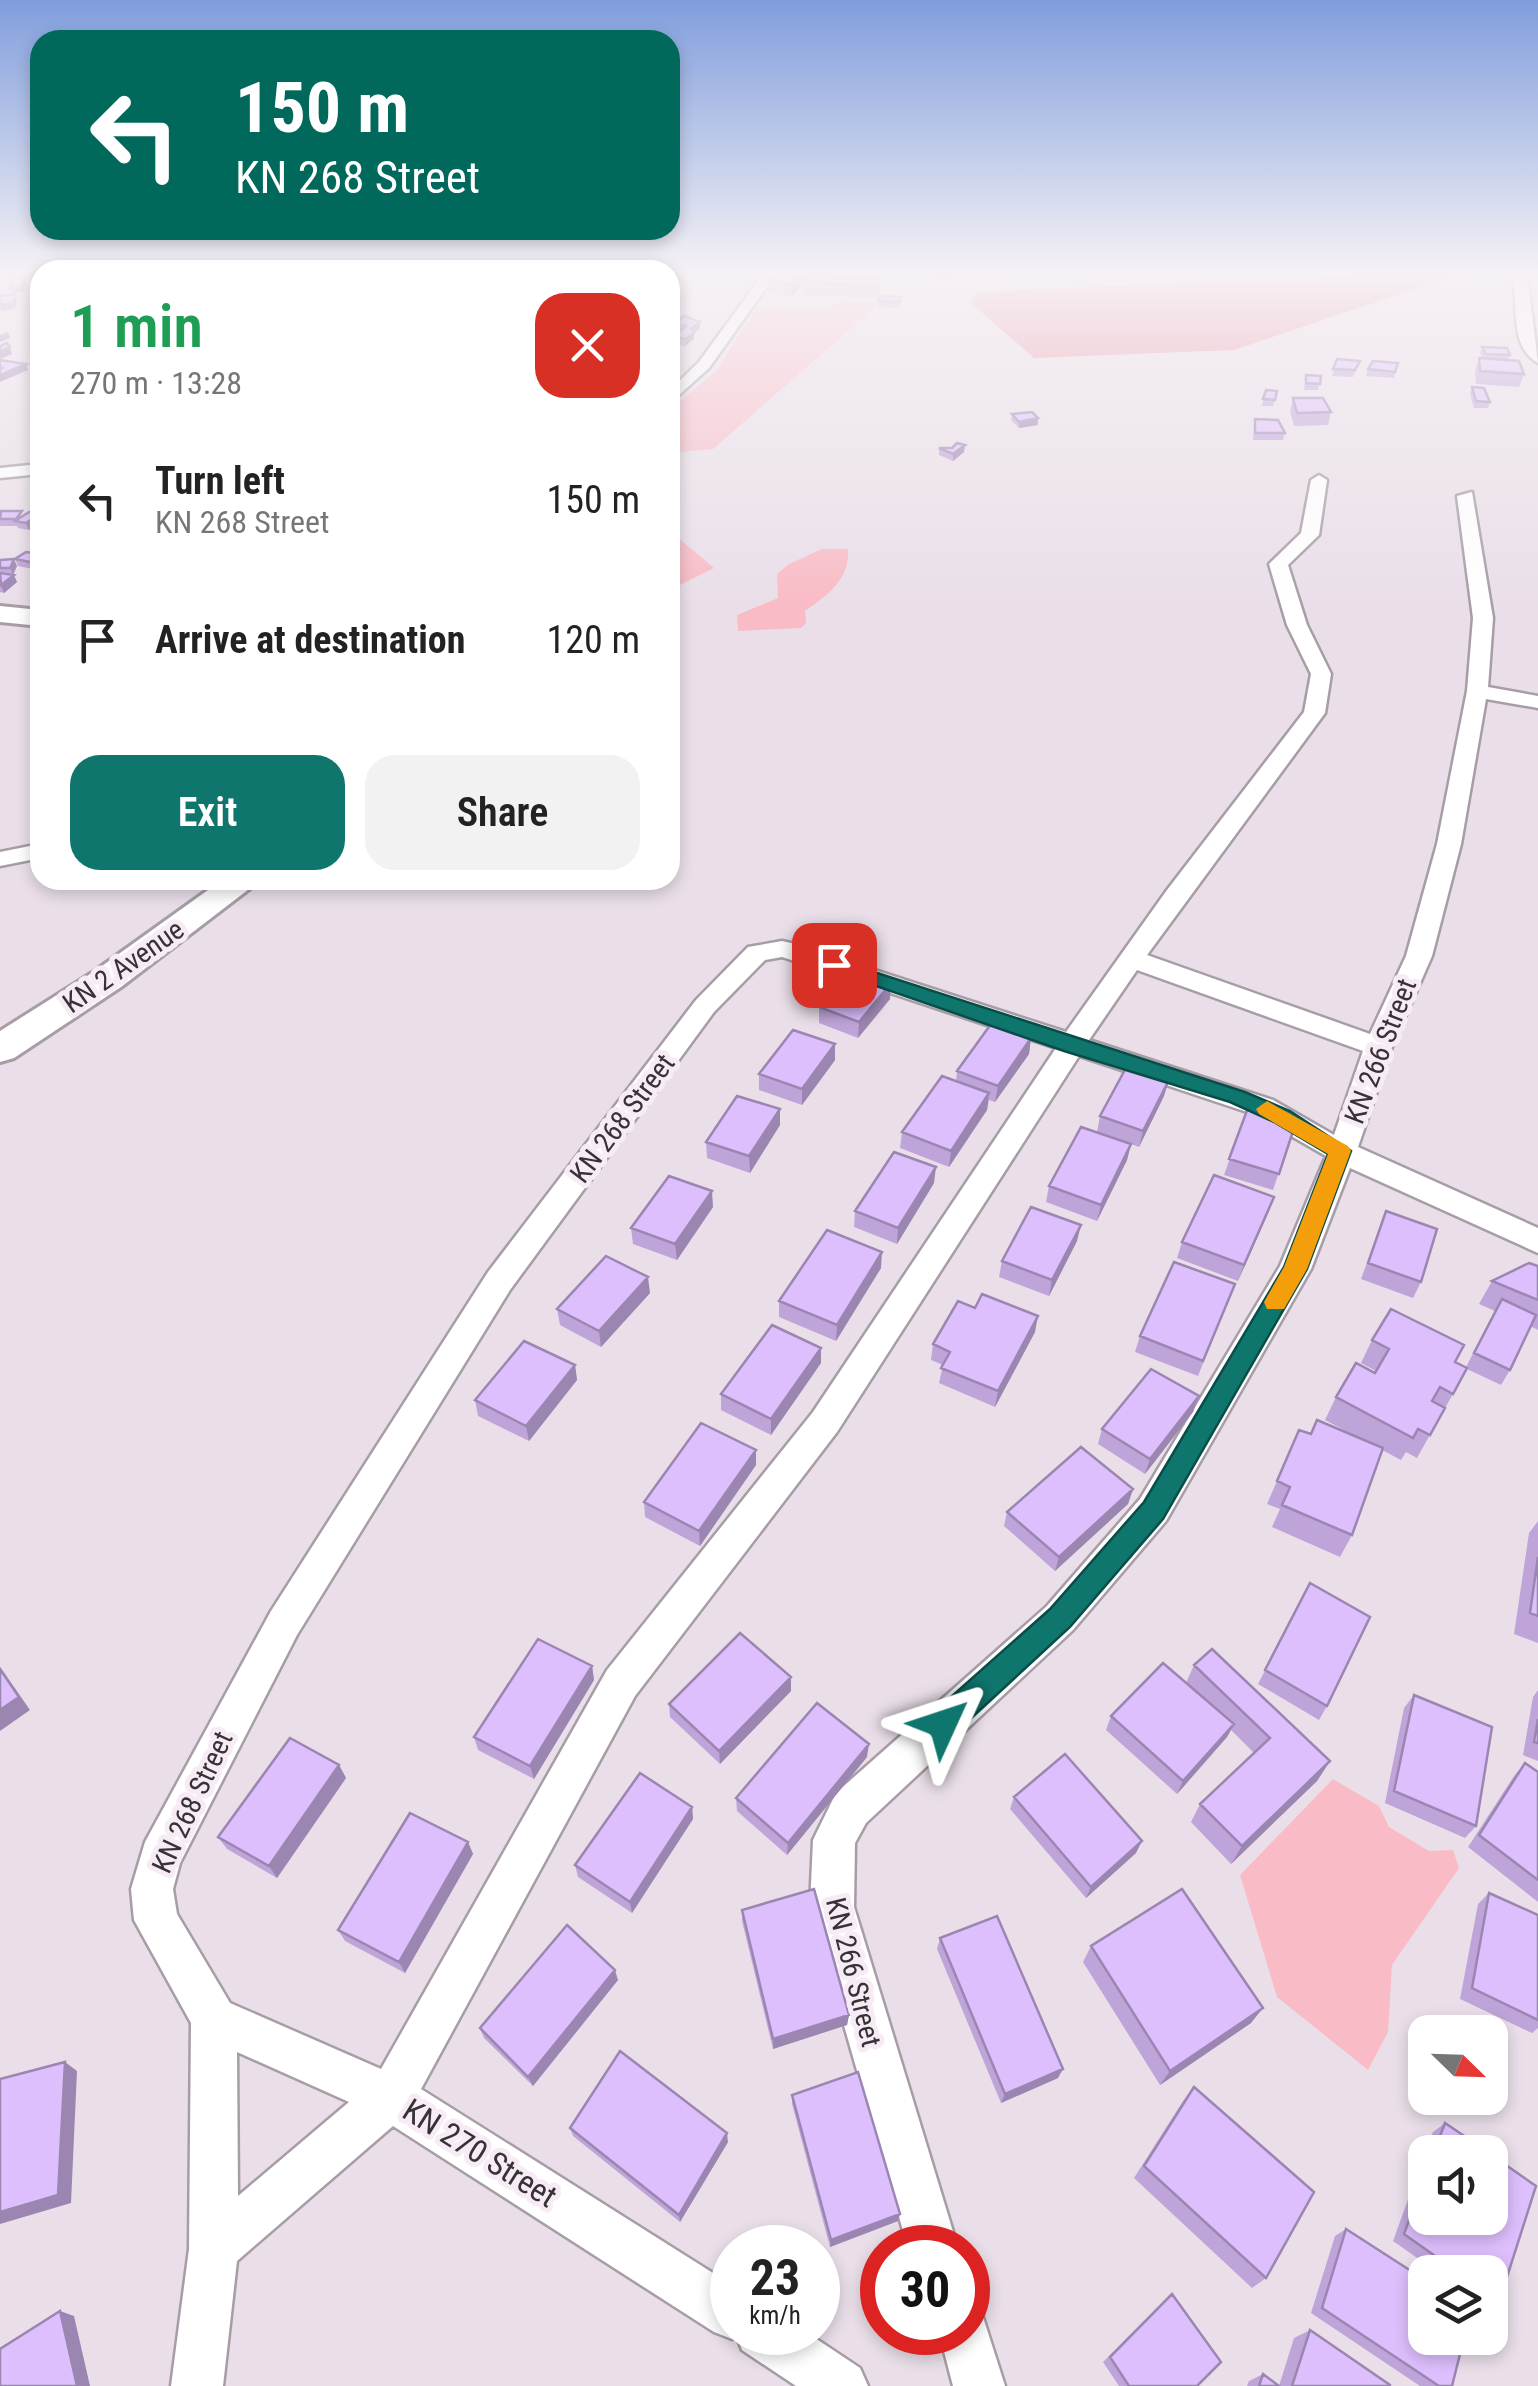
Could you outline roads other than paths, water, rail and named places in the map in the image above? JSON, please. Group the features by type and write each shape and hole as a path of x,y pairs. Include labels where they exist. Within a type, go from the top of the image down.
{"main road":[{"path":"0,614 30,617"},
{"name":"KN 2 Avenue","path":"0,1049 108,979 230,890"}],"street":[{"path":"0,473 30,470"},
{"path":"214,2249 391,2097 621,1683 825,1422 1132,958 1314,714 1321,674 1297,625 1278,564 1310,535 1319,480"},
{"name":"KN 266 Street","path":"926,2225 832,1907 834,1840 852,1808 1060,1618 1153,1510 1295,1269 1358,1112 1378,1047 1418,956 1450,844 1477,691 1483,618 1466,496"},
{"path":"1477,691 1538,702"},
{"path":"0,859 30,853"},
{"name":"KN 268 Street","path":"214,2019 156,1920 152,1889 160,1857 284,1623 499,1280 705,1006 757,953 782,950 1263,1107 1340,1151 1538,1241"},
{"path":"1132,958 1378,1047"},
{"path":"198,2386 214,2249 214,2019"},
{"name":"KN 270 Street","path":"214,2019 391,2097 710,2300"},
{"path":"795,2355 842,2386"},
{"path":"970,2355 979,2386"}]}
